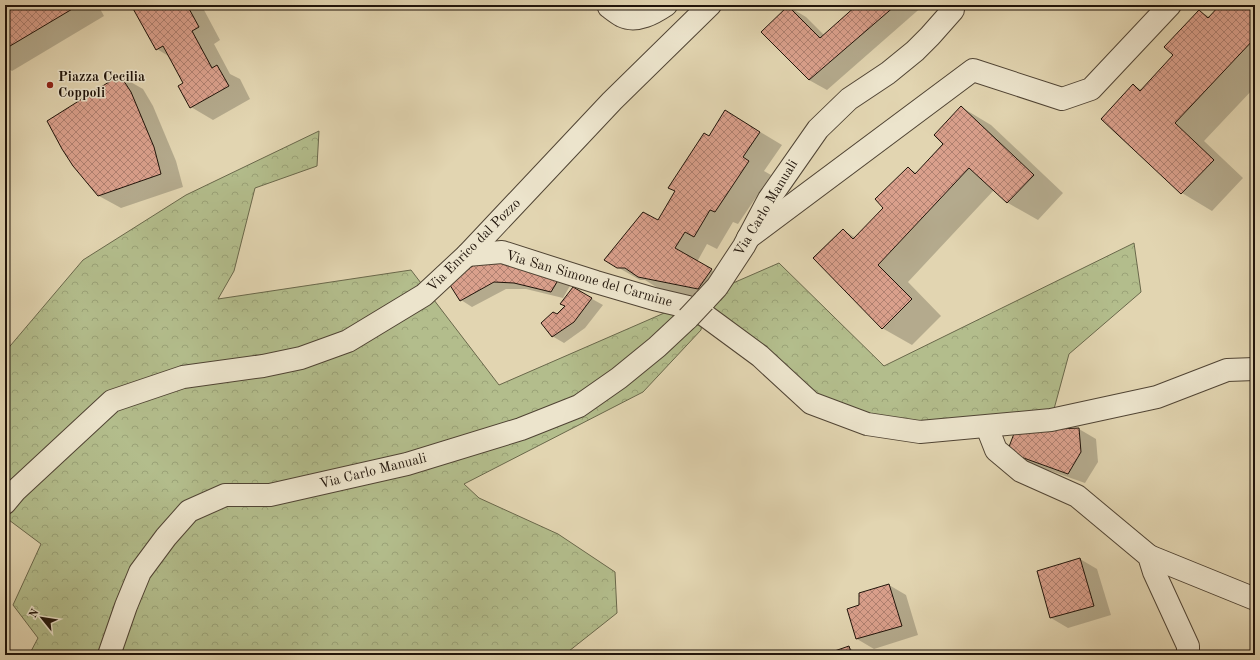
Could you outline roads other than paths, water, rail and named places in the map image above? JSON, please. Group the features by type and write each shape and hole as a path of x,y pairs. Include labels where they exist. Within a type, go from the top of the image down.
{"street":[{"path":"609,5 609,7 623,16 637,19 655,13 666,5"},
{"name":"Via Enrico dal Pozzo","path":"5,503 15,491 112,402 183,377 263,366 301,358 348,341 424,295 467,255 612,101 710,5"},
{"name":"Via Carlo Manuali","path":"109,655 126,606 140,572 166,536 189,511 225,494 270,495 407,464 520,429 579,406 619,378 657,347 696,310 717,287 748,238 769,199 818,129 849,99 888,73 914,51 930,36 953,10 953,5"},
{"path":"748,238 973,70 1062,99 1091,89 1170,5"},
{"name":"Via San Simone del Carmine","path":"467,255 502,252 596,282 696,310 760,356 812,403 867,424 920,432 987,427 1059,419 1157,398 1227,370 1255,369"},
{"path":"987,427 996,450 1021,471 1077,496 1149,556 1255,599"},
{"path":"1149,556 1154,572 1188,646 1188,655"}],"place":[{"name":"Piazza Cecilia Coppoli","path":"50,85"}]}
